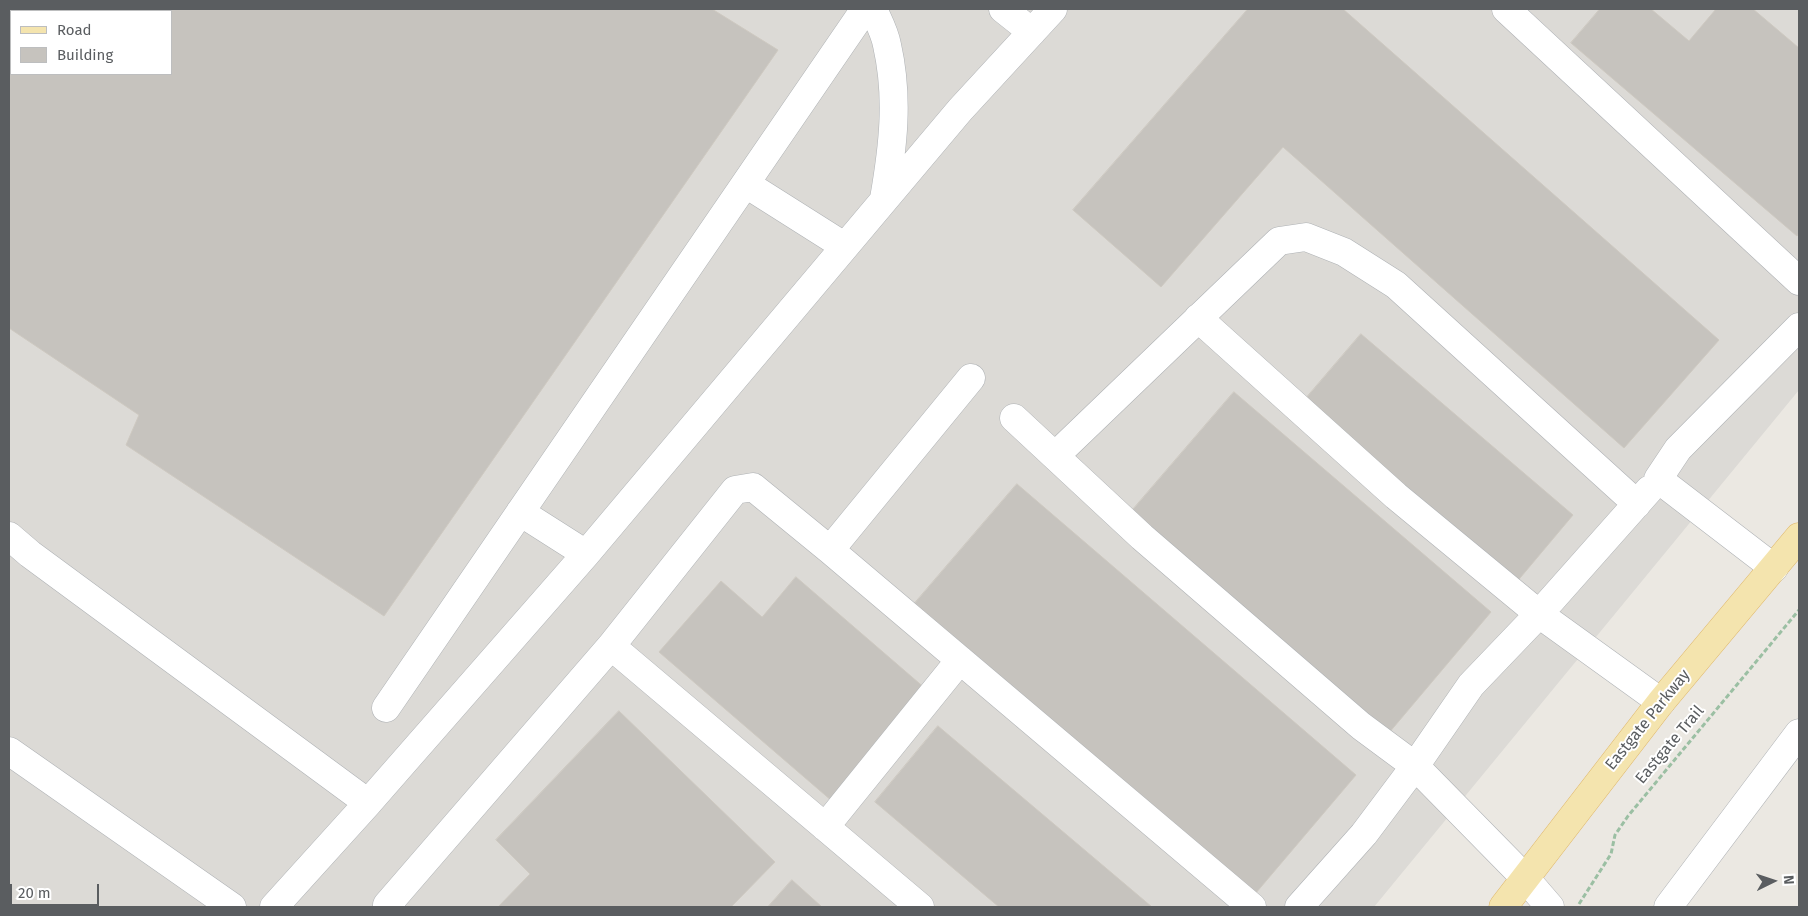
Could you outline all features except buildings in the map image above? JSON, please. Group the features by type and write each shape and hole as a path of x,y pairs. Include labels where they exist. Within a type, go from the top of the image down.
{"main road":[{"name":"Eastgate Parkway","path":"1502,907 1661,702 1799,537"}],"street":[{"path":"386,708 866,9"},
{"path":"873,9 887,44 894,98 893,146 884,201"},
{"path":"1003,9 1032,32"},
{"path":"274,907 368,803 586,554 960,110 1053,9"},
{"path":"1511,10 1799,281"},
{"path":"746,184 844,246"},
{"path":"1055,456 1279,241 1306,237 1344,252 1396,285 1637,504"},
{"path":"1198,318 1396,496 1539,614 1661,702"},
{"path":"1299,907 1364,834 1415,766 1471,685 1539,614 1637,504 1658,479 1678,449 1799,327"},
{"path":"830,550 971,378"},
{"path":"1014,418 1142,537 1361,726 1415,766 1525,878 1550,907"},
{"path":"1658,479 1774,568"},
{"path":"388,906 611,646 735,490 753,487 1252,907"},
{"path":"520,512 586,554"},
{"path":"9,536 30,554 368,803"},
{"path":"611,646 920,907"},
{"path":"825,827 960,660"},
{"path":"1668,907 1799,733"},
{"path":"9,751 232,907"}],"path":[{"name":"Eastgate Trail","path":"1577,907 1611,854 1615,835 1628,816 1799,610"}],"shaded area":[{"path":"9,9 1799,9 1799,390 1374,907 9,907"}]}
